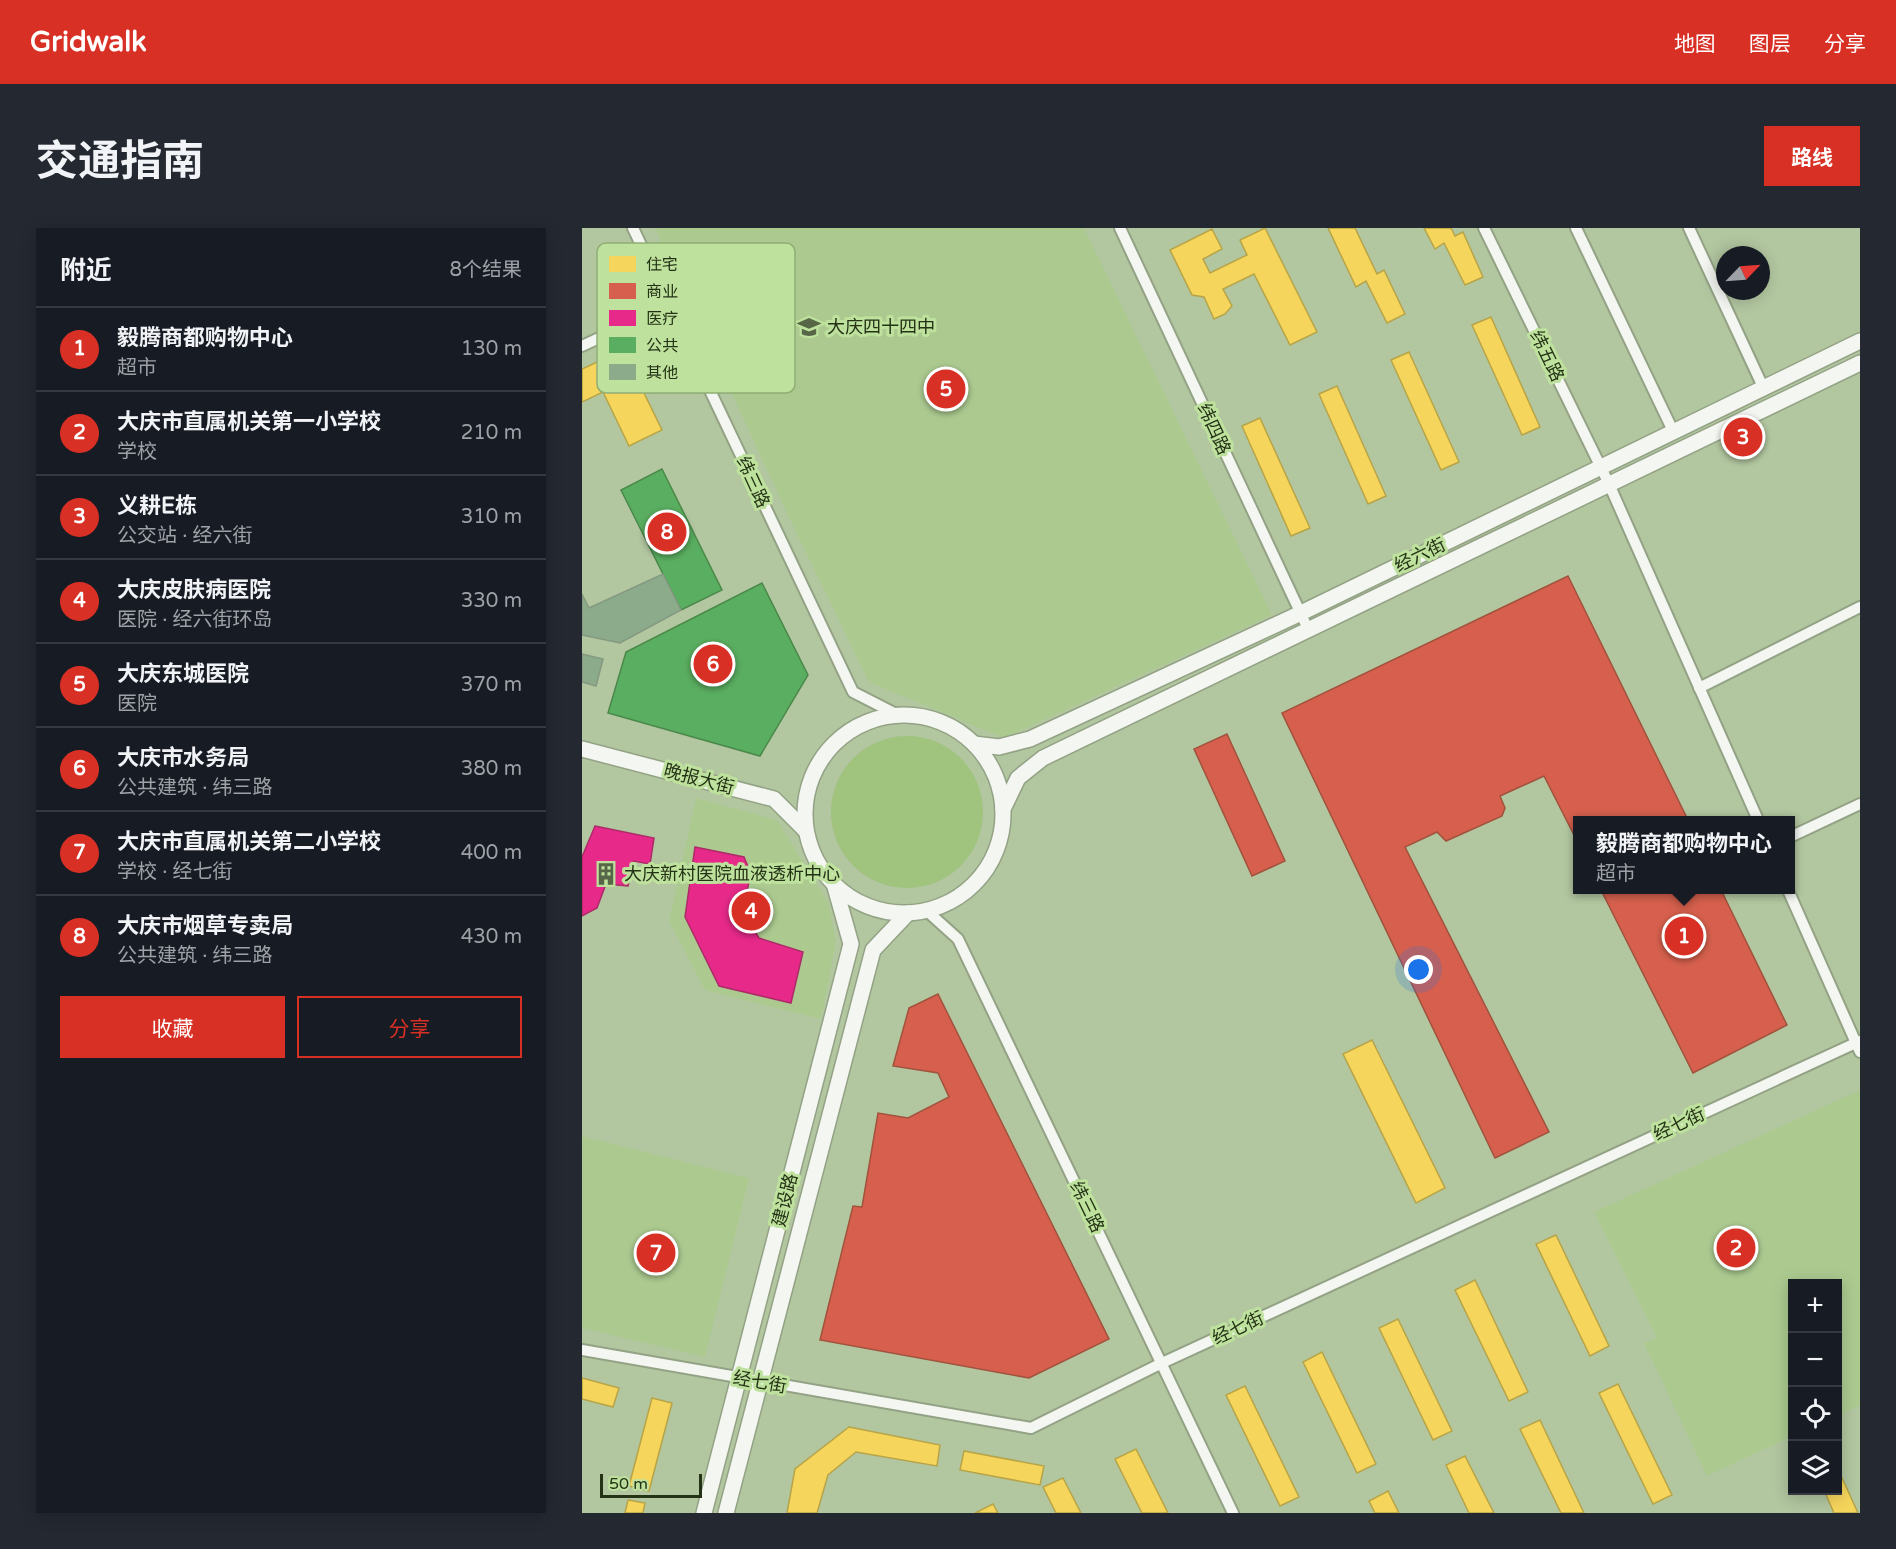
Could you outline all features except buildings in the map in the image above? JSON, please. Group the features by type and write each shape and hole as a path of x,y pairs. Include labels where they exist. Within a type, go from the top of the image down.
{"main road":[{"name":"经六街","path":"974,744 999,747 1030,740 1301,613 1860,341"},
{"name":"经六街","path":"1003,809 1018,777 1043,758 1860,363"},
{"path":"896,714 929,717 960,730 974,744 984,753 999,783 1003,809 998,849 981,878 957,899 927,911 894,914 862,905 835,887 815,861 805,830 805,797 816,766 836,740 864,721 896,714"},
{"name":"晚报大街","path":"582,749 774,799 805,830"},
{"name":"建设路","path":"704,1513 851,944 835,887"},
{"name":"建设路","path":"726,1513 873,950 908,913"}],"street":[{"name":"纬三路","path":"633,228 640,243"},
{"name":"纬四路","path":"1120,228 1308,629"},
{"name":"纬五路","path":"1485,228 1602,468 1756,816"},
{"path":"1576,228 1674,433"},
{"path":"1689,228 1764,388"},
{"path":"582,346 597,339"},
{"name":"纬三路","path":"712,393 853,692 896,714"},
{"path":"1699,688 1860,607"},
{"path":"1795,835 1860,804"},
{"path":"1790,894 1859,1045"},
{"name":"纬三路","path":"927,911 958,939 1233,1513"},
{"name":"经七街","path":"582,1350 1031,1428 1162,1363 1859,1045"}],"shaded area":[{"path":"655,228 1084,228 1272,615 1004,738 869,682 731,393 795,393 795,243 662,243"},
{"path":"907,736 922,737 936,742 961,758 977,783 982,797 982,827 977,841 961,866 936,882 922,887 907,888 892,887 878,882 853,866 837,841 832,827 831,812 832,797 837,783 853,758 878,742 892,737"},
{"path":"696,798 777,820 828,902 836,942 821,1019 705,990 669,921"},
{"path":"1860,1090 1860,1405 1842,1414 1842,1279 1788,1279 1788,1438 1707,1476 1644,1343 1657,1338 1594,1212"},
{"path":"582,1136 749,1178 705,1357 582,1328"}],"place":[{"name":"大庆四十四中","path":"809,327"},
{"name":"大庆东城医院","path":"946,389"},
{"name":"义耕E栋","path":"1743,437"},
{"name":"大庆市烟草专卖局","path":"667,532"},
{"name":"大庆市水务局","path":"713,664"},
{"name":"大庆新村医院血液透析中心","path":"606,874"},
{"name":"大庆皮肤病医院","path":"751,911"},
{"name":"毅腾商都购物中心","path":"1684,936"},
{"name":"大庆市直属机关第一小学校","path":"1736,1248"},
{"name":"大庆市直属机关第二小学校","path":"656,1253"}]}
